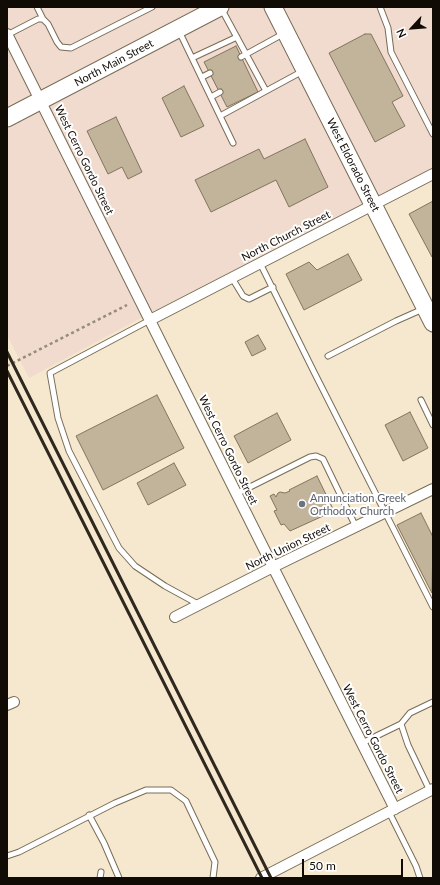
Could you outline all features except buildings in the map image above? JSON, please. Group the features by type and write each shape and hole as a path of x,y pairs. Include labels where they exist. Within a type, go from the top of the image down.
{"main road":[{"name":"North Main Street","path":"7,118 220,7"},
{"name":"West Eldorado Street","path":"273,7 430,316"}],"street":[{"name":"West Cerro Gordo Street","path":"7,34 362,744 392,810"},
{"name":"North Church Street","path":"150,320 433,174"},
{"name":"North Union Street","path":"176,617 273,567 433,489"},
{"path":"261,878 431,790"}],"lane":[{"path":"38,7 43,19 48,24 61,47 71,48 152,7"},
{"path":"220,7 266,91"},
{"path":"380,7 388,28 391,52 433,134"},
{"path":"7,34 38,19 43,19"},
{"path":"178,29 233,143"},
{"path":"241,57 286,32"},
{"path":"192,58 237,37"},
{"path":"220,116 305,70"},
{"path":"202,77 210,73"},
{"path":"251,76 257,73"},
{"path":"211,97 220,92"},
{"path":"260,263 433,608"},
{"path":"232,278 243,296 249,299 273,288"},
{"path":"328,356 396,321 430,316"},
{"path":"150,320 50,373 58,418 69,451 119,548 135,566 164,586 200,605"},
{"path":"421,400 433,425"},
{"path":"236,494 310,457 316,456 323,459 356,527"},
{"path":"362,744 401,724 410,713 433,702"},
{"path":"401,724 408,746 431,790"},
{"path":"7,856 19,852 89,815 146,790 171,790 186,801 215,862 213,878"},
{"path":"392,810 420,878"},
{"path":"89,815 104,843 119,878"},
{"path":"100,878 101,872"}],"path":[{"path":"7,366 127,305"}],"shaded area":[{"path":"7,7 433,7 433,168 156,310 29,378 7,335"}],"railway":[{"path":"7,352 271,878"},
{"path":"7,371 262,878"}],"place":[{"name":"Annunciation Greek Orthodox Church","path":"302,504"}]}
